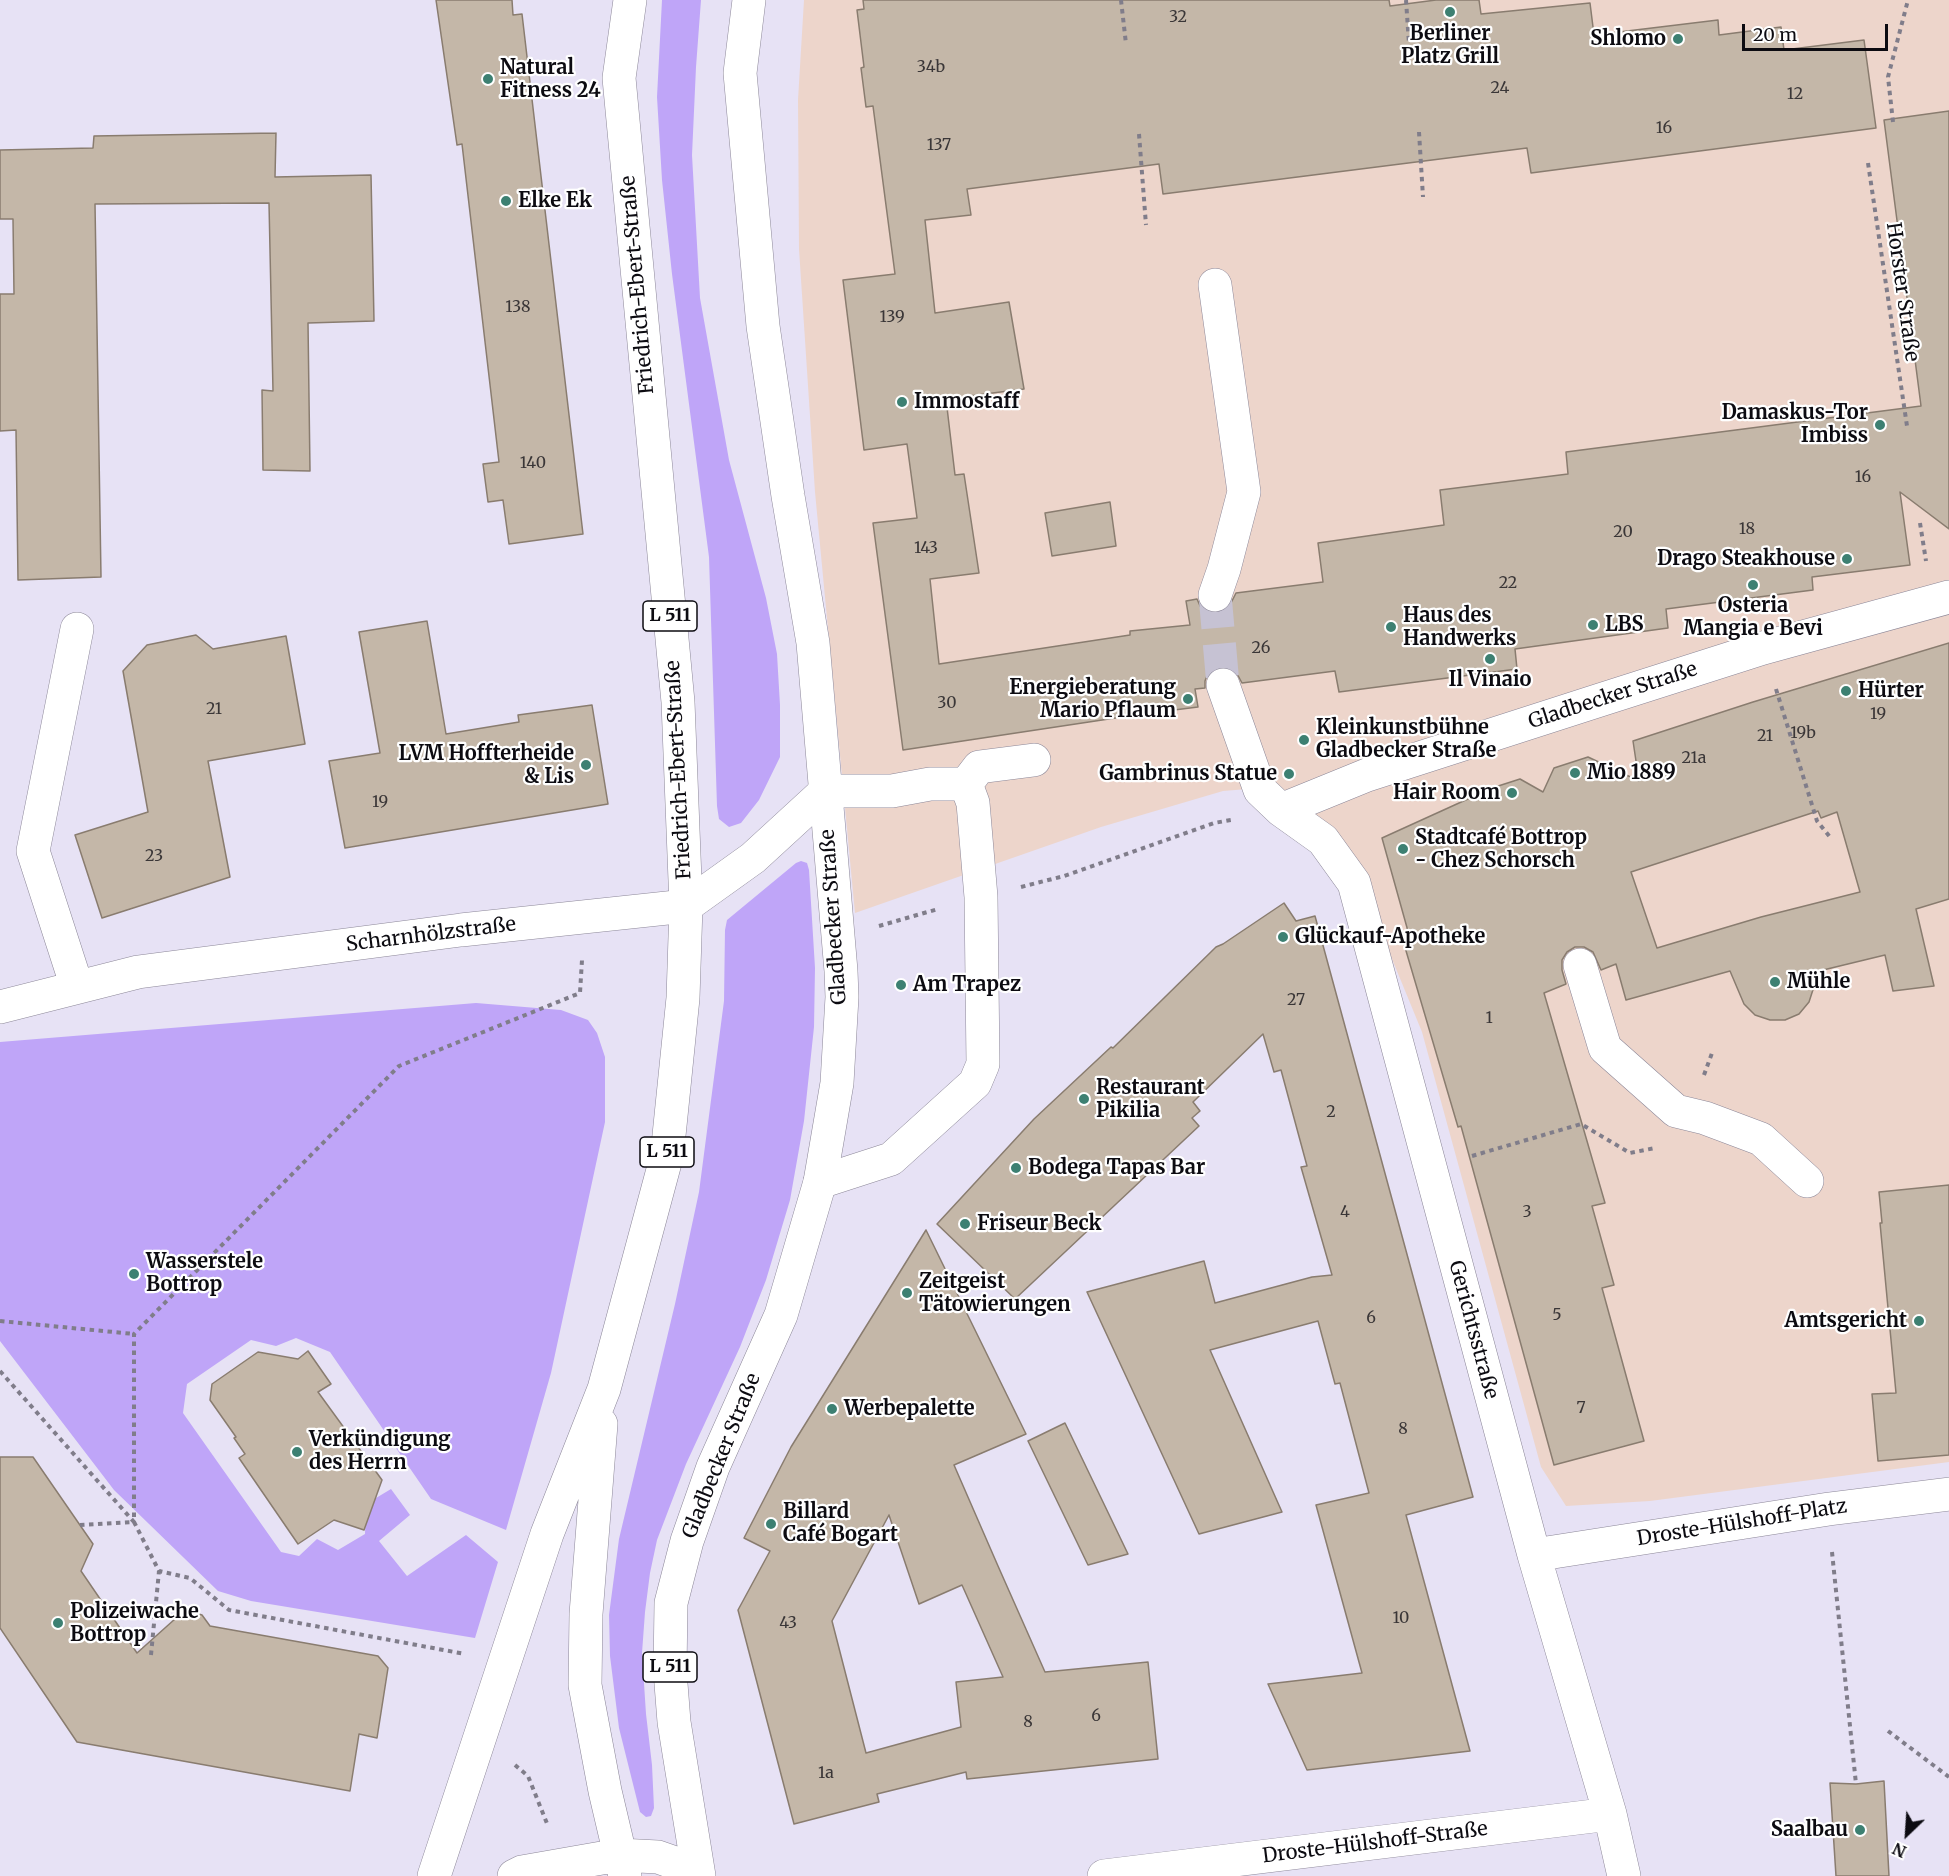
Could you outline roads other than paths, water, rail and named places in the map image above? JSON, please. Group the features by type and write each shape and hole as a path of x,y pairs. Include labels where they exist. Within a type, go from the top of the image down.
{"main road":[{"name":"Friedrich-Ebert-Straße","path":"604,1389 667,1155 683,998 686,906 678,702 619,78 630,0"},
{"name":"L 511","path":"749,0 740,73 761,303 785,473 813,643 826,791"},
{"path":"1215,285 1244,492 1215,595"},
{"name":"Gladbecker Straße","path":"1281,810 1367,775 1763,648 1949,597"},
{"path":"77,630 33,851 77,987"},
{"name":"Gerichtsstraße","path":"1222,685 1260,790 1281,810 1323,840 1354,883 1534,1555 1610,1814 1624,1876"},
{"path":"966,784 979,767 1034,760"},
{"path":"826,791 892,791 930,784 966,784"},
{"path":"820,1182 891,1159 987,1087 983,1064 981,897 974,803 966,784"},
{"name":"Scharnhölzstraße","path":"0,1007 138,972 461,930 686,906 753,858 826,791"},
{"name":"Gladbecker Straße","path":"697,1874 674,1722 670,1671 671,1603 687,1541 713,1467 781,1315 820,1182 837,1083 842,997 826,791"},
{"path":"1580,965 1605,1048 1676,1111 1706,1118 1761,1139 1807,1181"},
{"name":"L 511","path":"434,1876 547,1534 604,1389"},
{"name":"L 511","path":"604,1389 586,1614 585,1685 622,1866"},
{"name":"Droste-Hülshoff-Platz","path":"1534,1555 1829,1509 1949,1494"},
{"name":"Droste-Hülshoff-Straße","path":"1104,1876 1610,1814"},
{"name":"Gladbecker Straße","path":"514,1876 522,1872 564,1864 622,1866 658,1857 697,1874"}],"tunnel":[{"path":"1215,595 1223,685"}],"place":[{"name":"Berliner Platz Grill","path":"1450,12"},
{"name":"Shlomo","path":"1678,39"},
{"name":"Natural Fitness 24","path":"488,79"},
{"name":"Elke Ek","path":"506,201"},
{"name":"Immostaff","path":"902,402"},
{"name":"Damaskus-Tor Imbiss","path":"1880,425"},
{"name":"Drago Steakhouse","path":"1847,559"},
{"name":"Osteria Mangia e Bevi","path":"1753,585"},
{"name":"LBS","path":"1593,625"},
{"name":"Haus des Handwerks","path":"1391,627"},
{"name":"Il Vinaio","path":"1490,659"},
{"name":"Hürter","path":"1846,691"},
{"name":"Energieberatung Mario Pflaum","path":"1188,699"},
{"name":"Kleinkunstbühne Gladbecker Straße","path":"1304,740"},
{"name":"LVM Hoffterheide & Lis","path":"586,765"},
{"name":"Mio 1889","path":"1575,773"},
{"name":"Gambrinus Statue","path":"1289,774"},
{"name":"Hair Room","path":"1512,793"},
{"name":"Stadtcafé Bottrop - Chez Schorsch","path":"1403,849"},
{"name":"Glückauf-Apotheke","path":"1283,937"},
{"name":"Mühle","path":"1775,982"},
{"name":"Am Trapez","path":"901,985"},
{"name":"Restaurant Pikilia","path":"1084,1099"},
{"name":"Bodega Tapas Bar","path":"1016,1168"},
{"name":"Friseur Beck","path":"965,1224"},
{"name":"Wasserstele Bottrop","path":"134,1274"},
{"name":"Zeitgeist Tätowierungen","path":"907,1293"},
{"name":"Amtsgericht","path":"1919,1321"},
{"name":"Werbepalette","path":"832,1409"},
{"name":"Verkündigung des Herrn","path":"297,1452"},
{"name":"Billard Café Bogart","path":"771,1524"},
{"name":"Polizeiwache Bottrop","path":"58,1623"},
{"name":"Saalbau","path":"1860,1830"}]}
